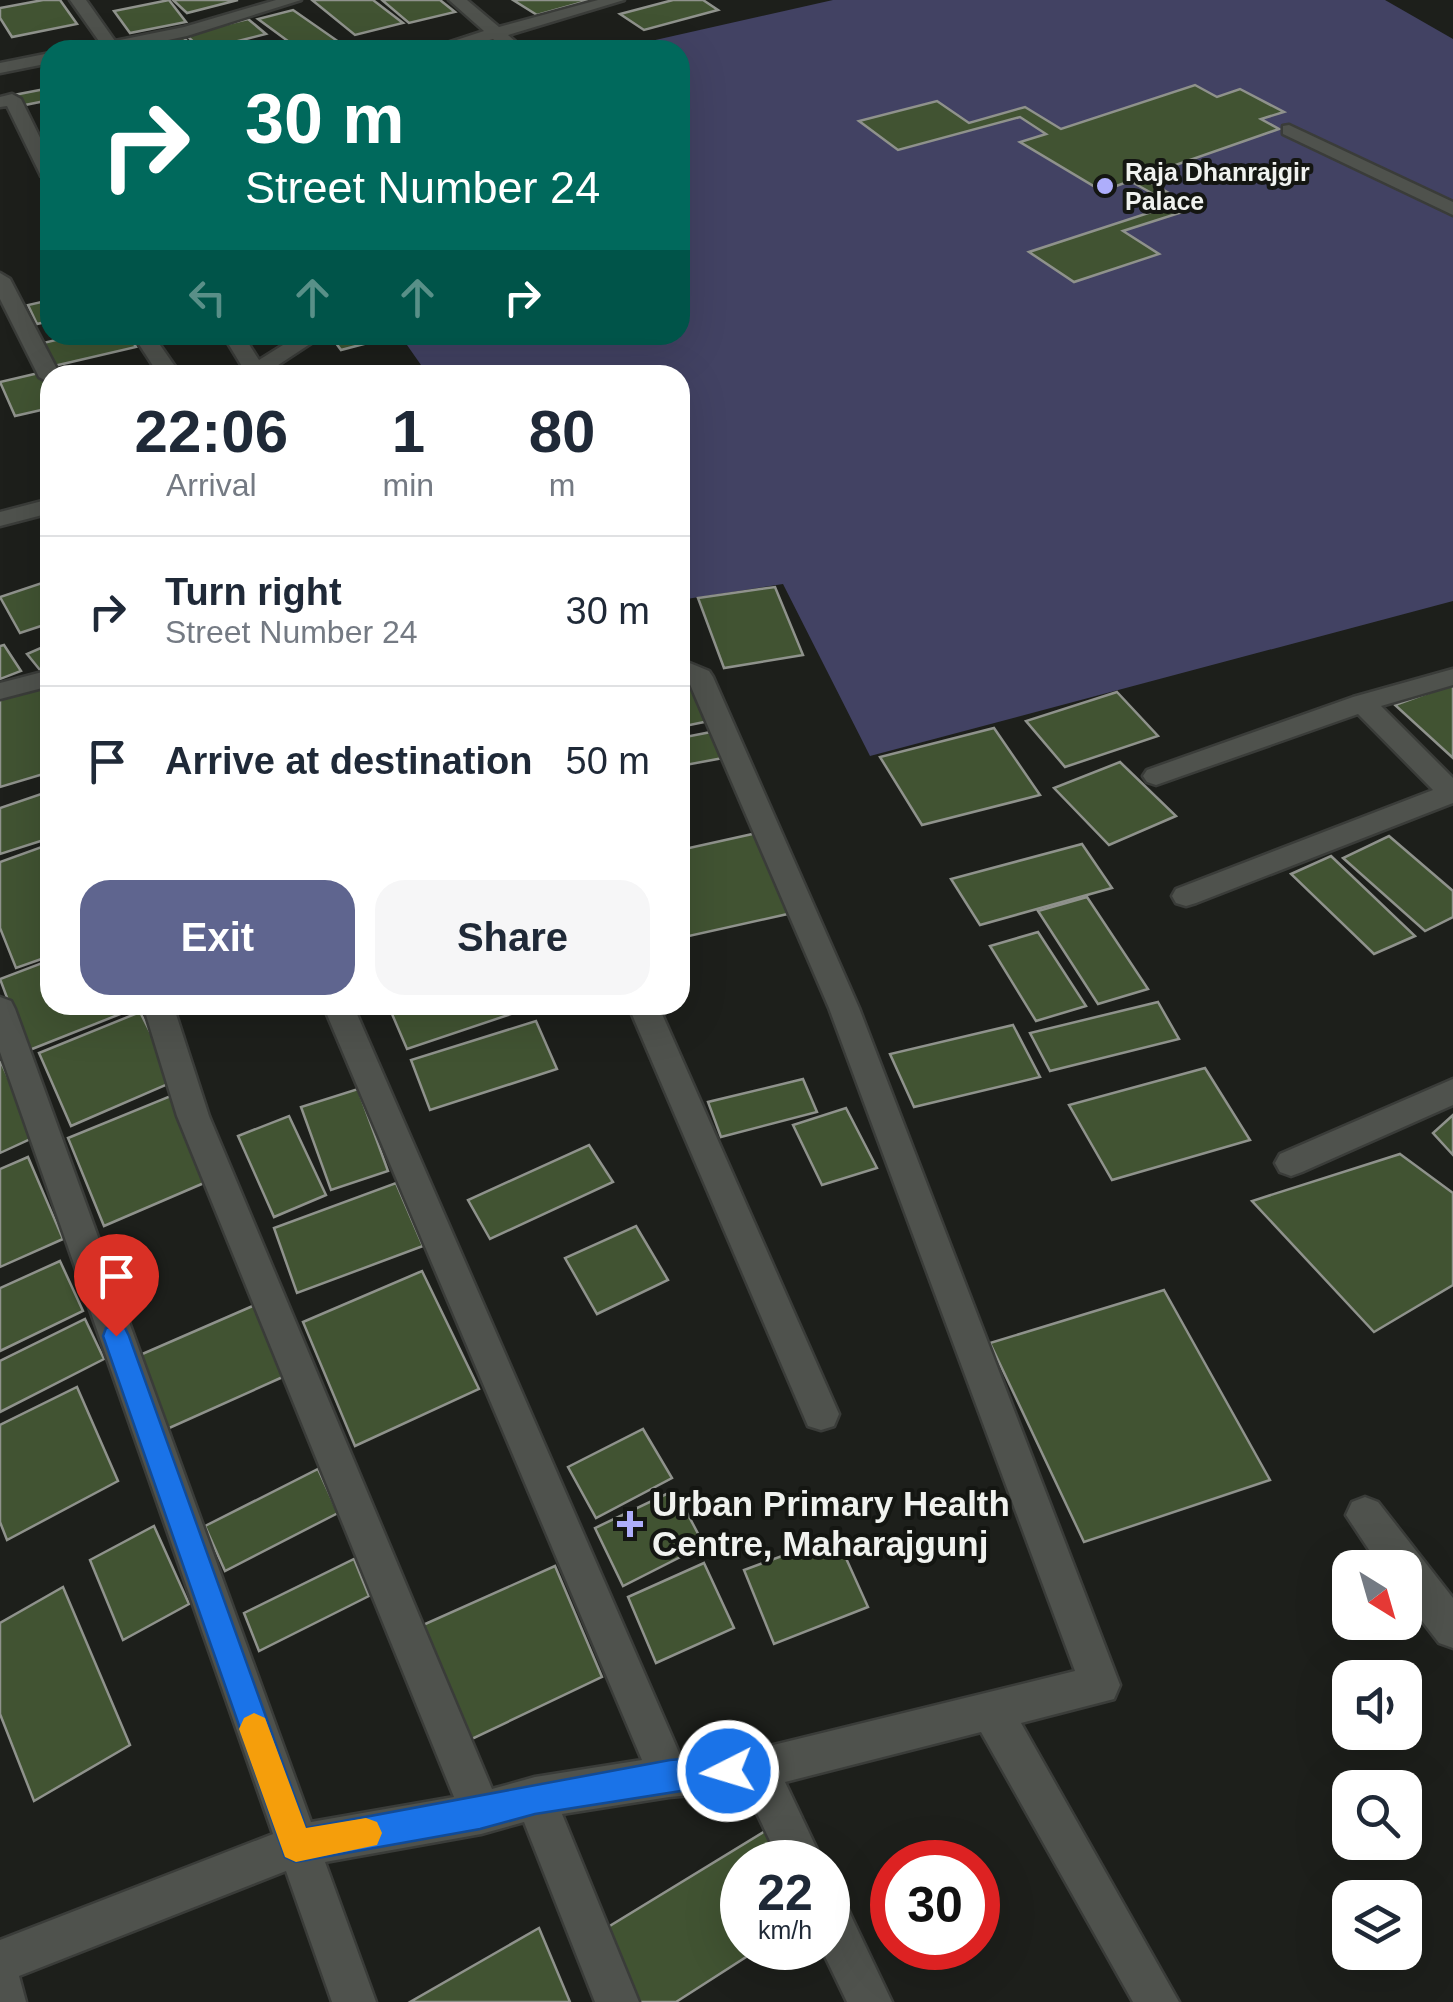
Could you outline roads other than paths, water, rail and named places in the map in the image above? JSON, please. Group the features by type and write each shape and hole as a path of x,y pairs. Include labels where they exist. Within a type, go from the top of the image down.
{"street":[{"path":"78,0 101,40"},
{"path":"141,40 294,0"},
{"path":"456,0 505,40"},
{"path":"470,40 616,0"},
{"path":"0,68 40,60"},
{"path":"0,102 12,99 40,156"},
{"path":"1289,130 1453,209"},
{"path":"0,279 44,365"},
{"path":"262,365 298,345"},
{"path":"0,519 40,509"},
{"path":"0,1962 296,1846 480,1813 535,1798 670,1776 757,1768 1100,1685 844,1008 700,677 690,672"},
{"path":"1156,776 1362,703 1453,677"},
{"path":"0,691 40,681"},
{"path":"1186,896 1452,793 1362,703"},
{"path":"0,1009 354,2002"},
{"path":"161,1015 193,1116 480,1813"},
{"path":"342,1015 670,1776"},
{"path":"648,1015 822,1414"},
{"path":"1291,1162 1453,1091"},
{"path":"1365,1515 1391,1550"},
{"path":"1422,1590 1453,1629"},
{"path":"991,1710 1158,2002"},
{"path":"757,1768 791,1840"},
{"path":"535,1798 617,2002"},
{"path":"850,1960 870,2002"},
{"path":"0,1983 4,2002"}],"place":[{"name":"Raja Dhanrajgir Palace","path":"1105,186"},
{"name":"Urban Primary Health Centre, Maharajgunj","path":"630,1524"}]}
